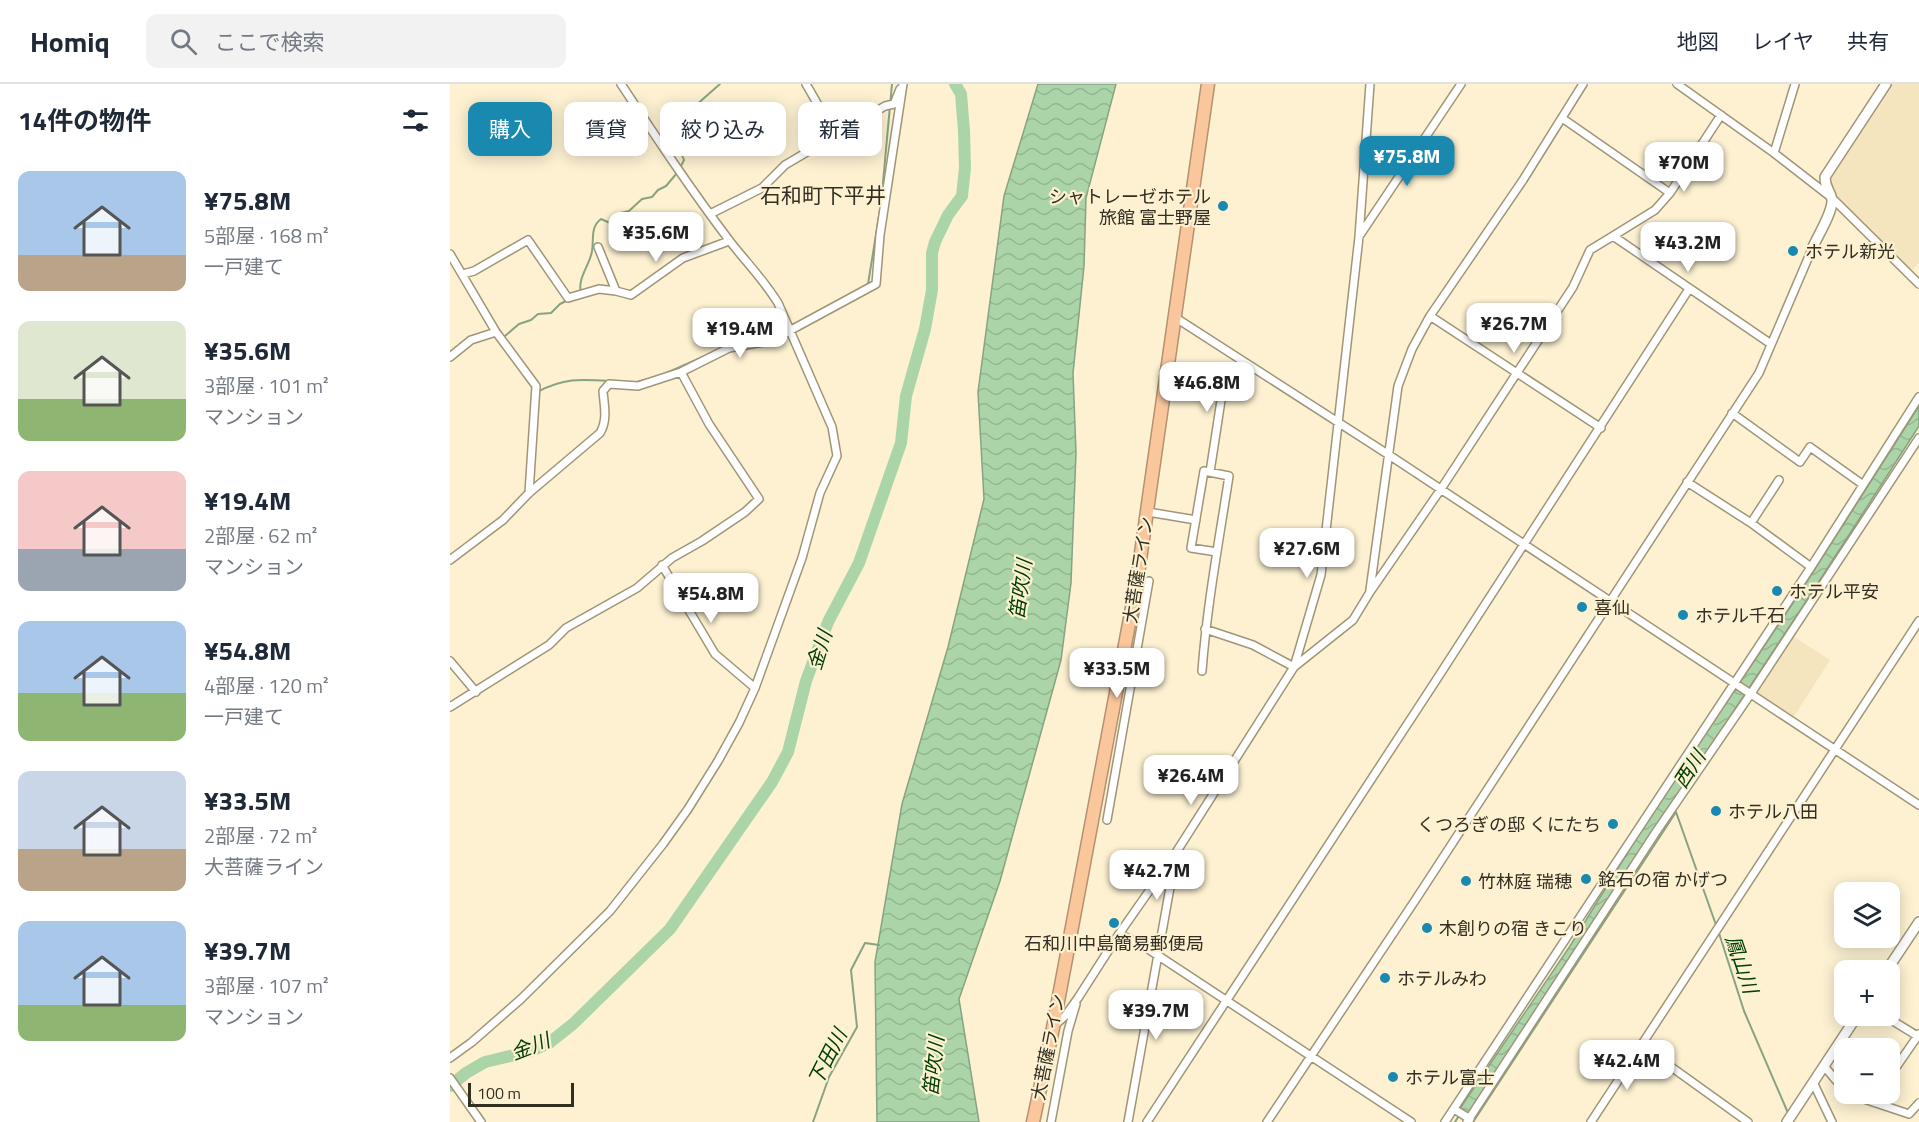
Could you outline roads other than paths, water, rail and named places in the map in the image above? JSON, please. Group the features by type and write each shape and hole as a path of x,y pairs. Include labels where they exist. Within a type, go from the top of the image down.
{"highway":[{"name":"大菩薩ライン","path":"1033,1122 1125,647 1148,512 1208,84"}],"street":[{"path":"450,1058 521,999 610,910 688,809 718,761 755,688 802,558 820,493 837,456 832,428 790,328 771,291 729,241 680,174 621,84"},
{"path":"806,84 816,102"},
{"path":"882,108 894,104 902,84"},
{"path":"450,560 503,520 530,493 600,432 604,427 605,419 603,391 609,384 638,386 681,372 729,348 764,342 876,284 880,235 902,84"},
{"path":"1053,1028 1078,998 1177,851 1294,668 1321,575 1359,237 1370,84"},
{"path":"1359,237 1461,84"},
{"path":"1370,592 1398,386 1412,349 1430,316 1523,180 1583,84"},
{"path":"1677,84 1774,153 1832,198 1919,284"},
{"path":"1774,153 1795,84"},
{"path":"1267,1122 1416,899 1759,373 1832,206 1832,198 1825,187 1825,177 1886,84"},
{"path":"1294,668 1353,620 1574,287 1590,250 1654,210 1670,193 1721,115"},
{"path":"1562,118 1670,193"},
{"path":"710,214 762,188 785,165 801,156"},
{"path":"1613,236 1771,344"},
{"path":"463,274 474,271 528,240 568,298 599,289 631,295 683,258 729,241"},
{"path":"598,247 616,291"},
{"path":"450,254 496,332 536,386 530,493"},
{"path":"1147,1122 1689,289"},
{"path":"1430,316 1600,428"},
{"path":"1176,318 1441,489 1919,805"},
{"path":"450,357 471,340 496,332"},
{"path":"450,707 549,645 566,628 637,588 662,565 745,512 759,499 709,424 681,372"},
{"path":"1210,472 1222,394 1242,395"},
{"path":"1445,1122 1456,1110 1811,567 1919,397"},
{"path":"1732,413 1800,462 1810,447 1862,484"},
{"path":"1456,1110 1468,1119 1677,800 1919,438"},
{"path":"1202,671 1205,629 1229,476 1204,471 1191,548 1217,552"},
{"path":"1751,523 1779,480"},
{"path":"1687,482 1751,523 1811,567"},
{"path":"1148,512 1196,519"},
{"path":"662,565 715,654 755,688"},
{"path":"1107,820 1149,582"},
{"path":"1592,1122 1919,621"},
{"path":"1205,629 1253,645 1294,668"},
{"path":"1125,647 1137,651"},
{"path":"450,661 476,692"},
{"path":"1128,1122 1177,851"},
{"path":"1894,960 1917,927"},
{"path":"1119,934 1139,943 1411,1122"},
{"path":"1051,1122 1068,1031 1078,998"},
{"path":"1900,1025 1918,1036 1900,1062"},
{"path":"1787,1122 1850,1026"},
{"path":"1642,1046 1748,1122"},
{"path":"1824,1066 1834,1078"},
{"path":"450,1078 481,1122"},
{"path":"1813,1082 1832,1122"},
{"path":"1881,1104 1909,1114 1919,1103"}],"water":[{"name":"笛吹川","path":"1038,84 1116,84 1086,198 1084,266 1073,373 1076,453 1071,583 1061,660 1000,881 959,999 979,1122 877,1122 875,962 902,804 948,647 984,499 978,392 1004,196"},
{"path":"1919,406 1919,426 1807,600 1467,1115 1459,1110 1570,946 1649,818 1799,594"}],"waterway":[{"path":"680,168 684,160 678,145 685,134 695,106 720,84"},
{"path":"827,307 868,284 881,204 892,84"},
{"name":"金川","path":"450,1086 485,1062 531,1051 549,1043 573,1024 670,929 772,782 788,752 806,681 828,622 859,563 901,443 906,396 925,329 932,290 932,253 948,215 962,196 965,168 964,131 961,94 955,84"},
{"path":"581,293 582,277 591,256 594,230 598,222 601,219 610,223 642,199 652,197 677,173"},
{"path":"505,336 519,324 531,320 538,314 551,313 568,300"},
{"path":"662,375 725,347"},
{"path":"633,383 648,379"},
{"path":"537,392 572,380 609,381"},
{"name":"鳳山川","path":"1676,812 1716,925"},
{"name":"西川","path":"1473,1122 1676,812"},
{"name":"鳳山川","path":"1718,930 1744,1011 1788,1113"},
{"name":"下田川","path":"813,1122 829,1077 857,1027 851,970 865,943 879,945"},
{"path":"1455,1122 1460,1114"}],"place":[{"name":"シャトレーゼホテル 旅館 富士野屋","path":"1223,206"},
{"name":"ホテル新光","path":"1793,251"},
{"name":"ホテル平安","path":"1777,591"},
{"name":"喜仙","path":"1582,607"},
{"name":"ホテル千石","path":"1683,615"},
{"name":"ホテル八田","path":"1716,811"},
{"name":"くつろぎの邸 くにたち","path":"1613,824"},
{"name":"銘石の宿 かげつ","path":"1586,879"},
{"name":"竹林庭 瑞穂","path":"1466,881"},
{"name":"石和川中島簡易郵便局","path":"1114,923"},
{"name":"木創りの宿 きこり","path":"1427,928"},
{"name":"ホテルみわ","path":"1385,978"},
{"name":"ホテル富士","path":"1393,1077"}],"district":[{"name":"石和町下平井","path":"823,195"}]}
